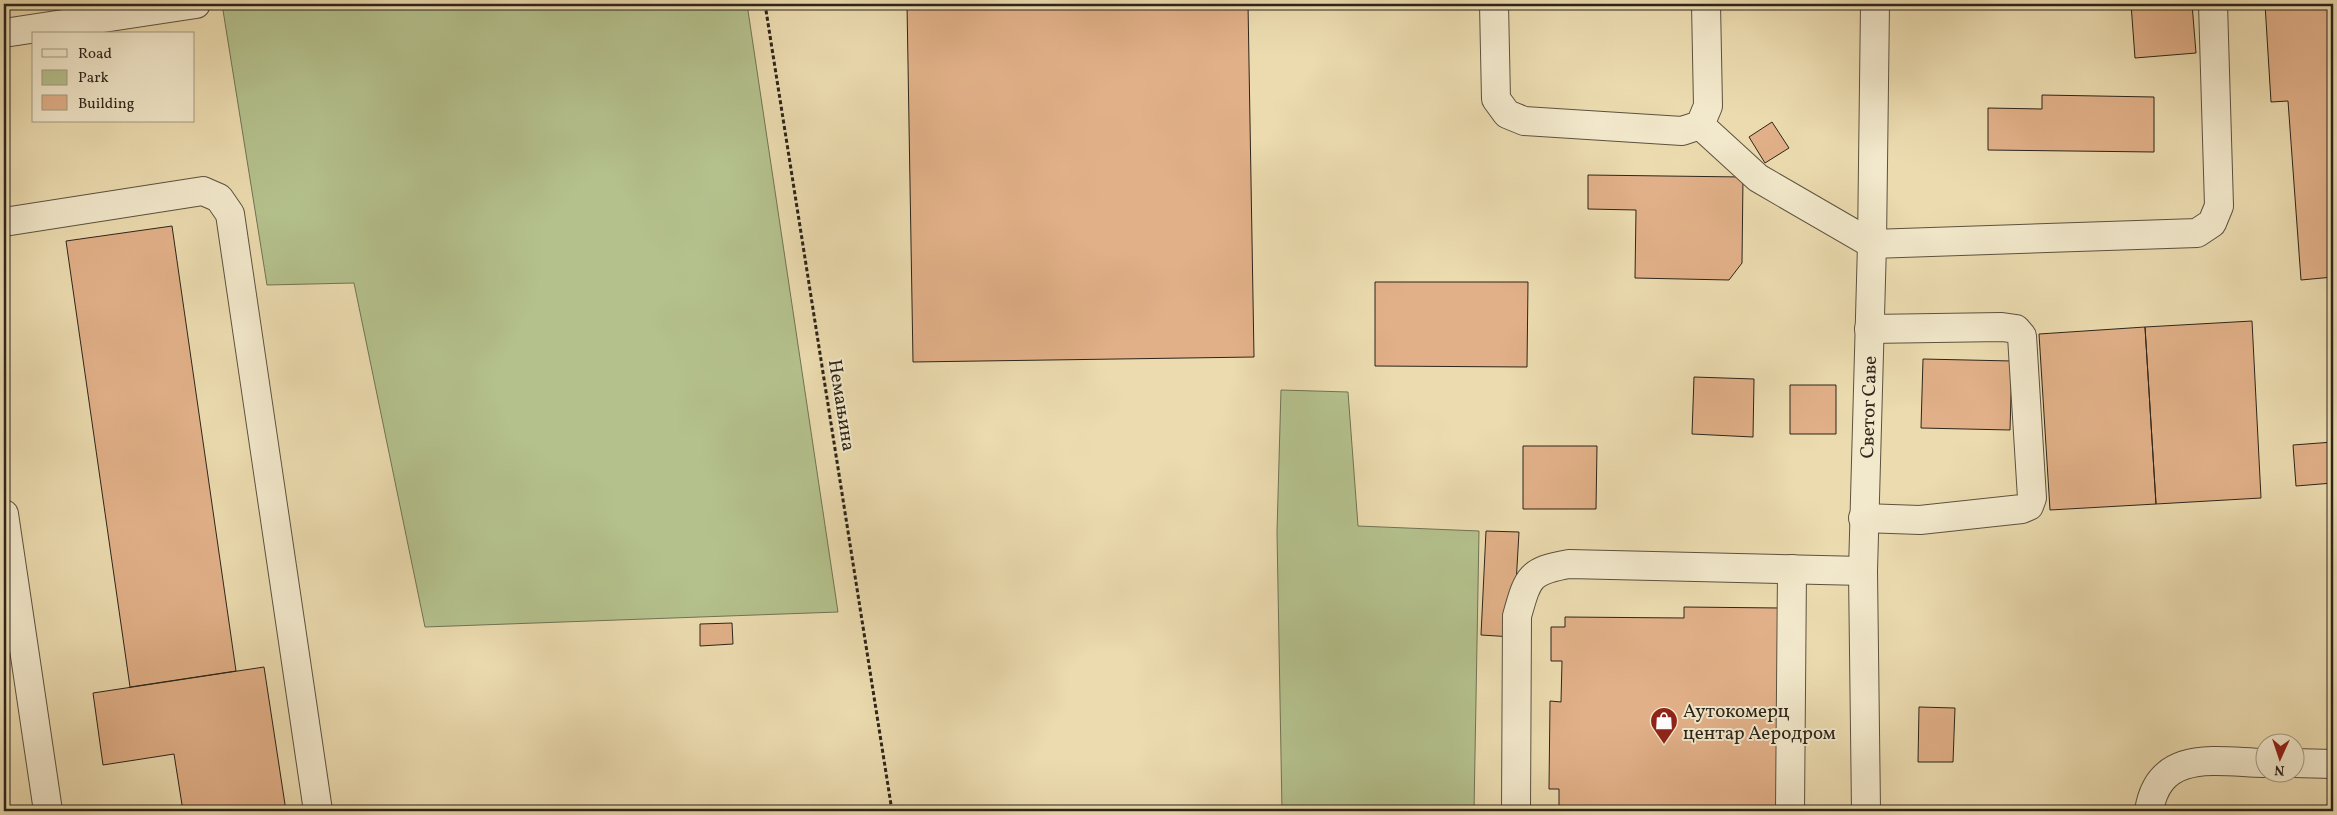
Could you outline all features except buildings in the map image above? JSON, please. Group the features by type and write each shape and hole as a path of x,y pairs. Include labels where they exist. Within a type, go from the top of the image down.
{"street":[{"path":"4,33 196,4"},
{"path":"1494,4 1496,98 1507,114 1524,121 1682,131 1700,125 1708,106 1706,4"},
{"name":"Светог Саве","path":"1866,811 1863,518 1872,244 1875,4"},
{"path":"1700,125 1758,178 1872,244 2197,232 2212,224 2219,206 2212,4"},
{"path":"4,222 203,191 219,198 230,214 318,811"},
{"path":"1863,518 1920,520 2022,509 2029,506 2032,498 2022,336 2016,329 2002,327 1869,329"},
{"path":"4,514 48,811"},
{"path":"1516,811 1517,616 1524,590 1533,574 1548,568 1569,564 1863,571"},
{"path":"1790,811 1792,569"},
{"path":"2149,811 2153,792 2162,778 2175,768 2196,761 2254,763"},
{"path":"2304,763 2333,764"}],"path":[{"name":"Немањина","path":"766,4 892,811"}],"green space":[{"path":"222,4 747,4 838,612 425,627 354,283 267,285"},
{"path":"1281,390 1348,392 1358,526 1479,531 1474,811 1282,811 1277,532"}],"place":[{"name":"Аутокомерц центар Аеродром","path":"1664,745"}]}
